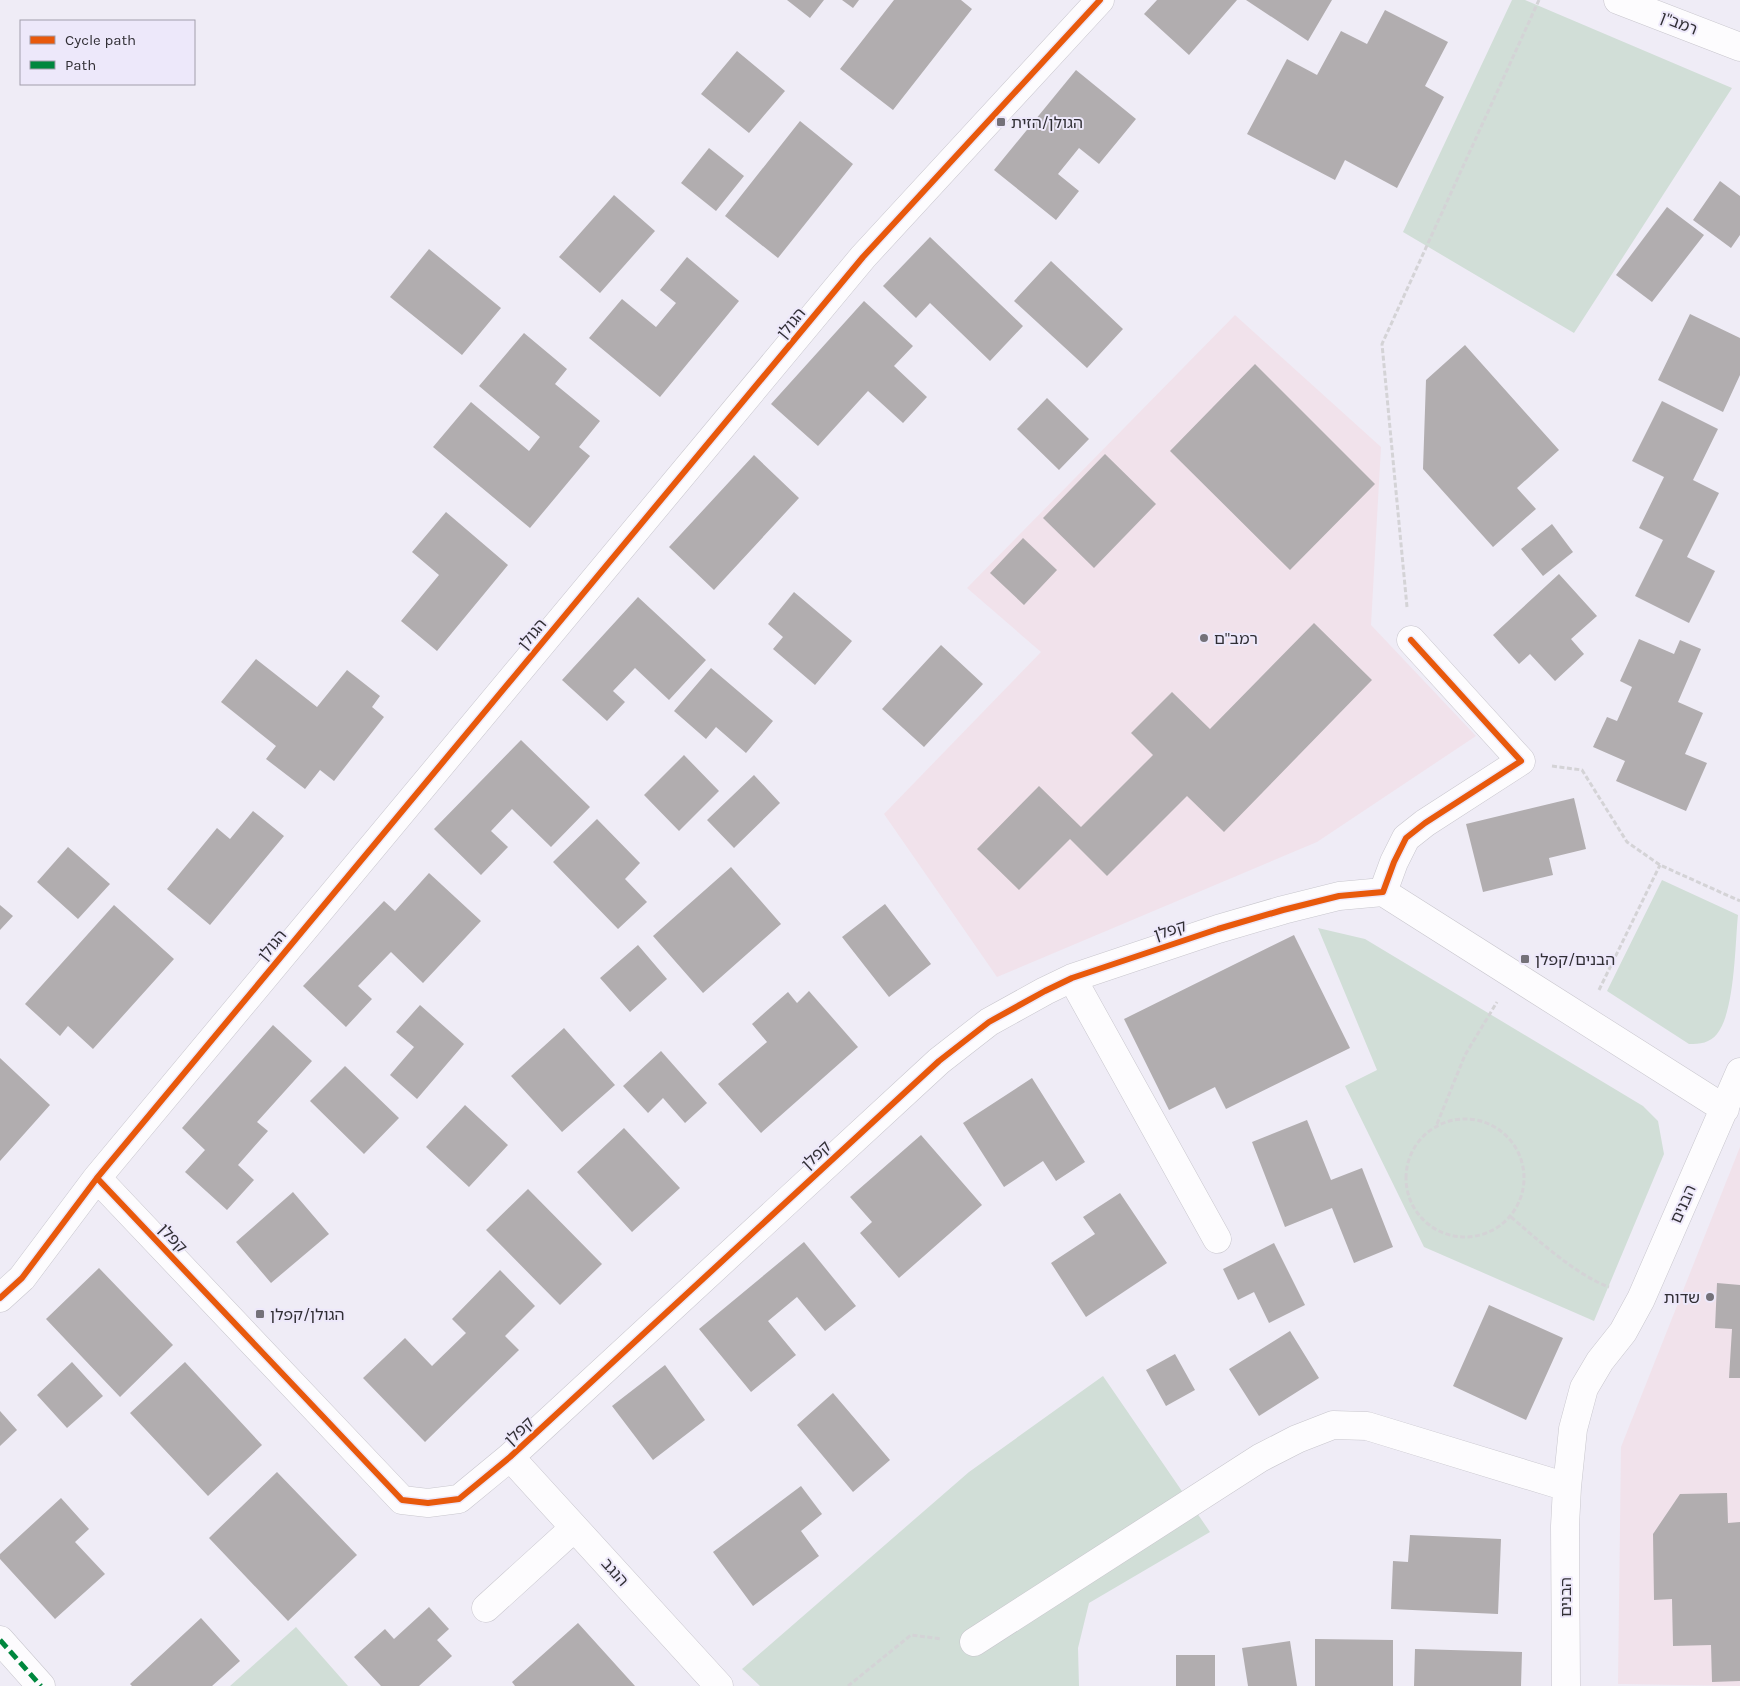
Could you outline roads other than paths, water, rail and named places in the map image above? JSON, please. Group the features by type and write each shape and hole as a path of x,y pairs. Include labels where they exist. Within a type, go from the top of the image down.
{"street":[{"name":"הגולן","path":"0,1298 22,1278 97,1178 864,258 1100,0"},
{"name":"רמב\"ן","path":"1618,0 1740,47"},
{"path":"1410,640 1521,761 1425,822 1406,838 1394,862 1383,892 1725,1109"},
{"name":"קפלן","path":"97,1178 402,1500 428,1503 459,1499 510,1457 939,1060 989,1022 1072,978 1218,929 1339,896 1383,892"},
{"path":"1072,978 1217,1239"},
{"name":"הבנים","path":"1566,1686 1565,1526 1567,1487 1573,1429 1584,1388 1600,1361 1623,1332 1641,1299 1740,1072"},
{"path":"974,1642 1260,1458 1297,1439 1333,1425 1367,1426 1567,1487"},
{"name":"הנגב","path":"510,1457 719,1686"},
{"path":"486,1608 574,1528"},
{"path":"0,1640 40,1686"}],"place":[{"name":"הגולן/הזית","path":"1001,122"},
{"name":"רמב\"ם","path":"1204,638"},
{"name":"הבנים/קפלן","path":"1525,959"},
{"name":"שדות","path":"1710,1297"},
{"name":"הגולן/קפלן","path":"260,1314"}]}
